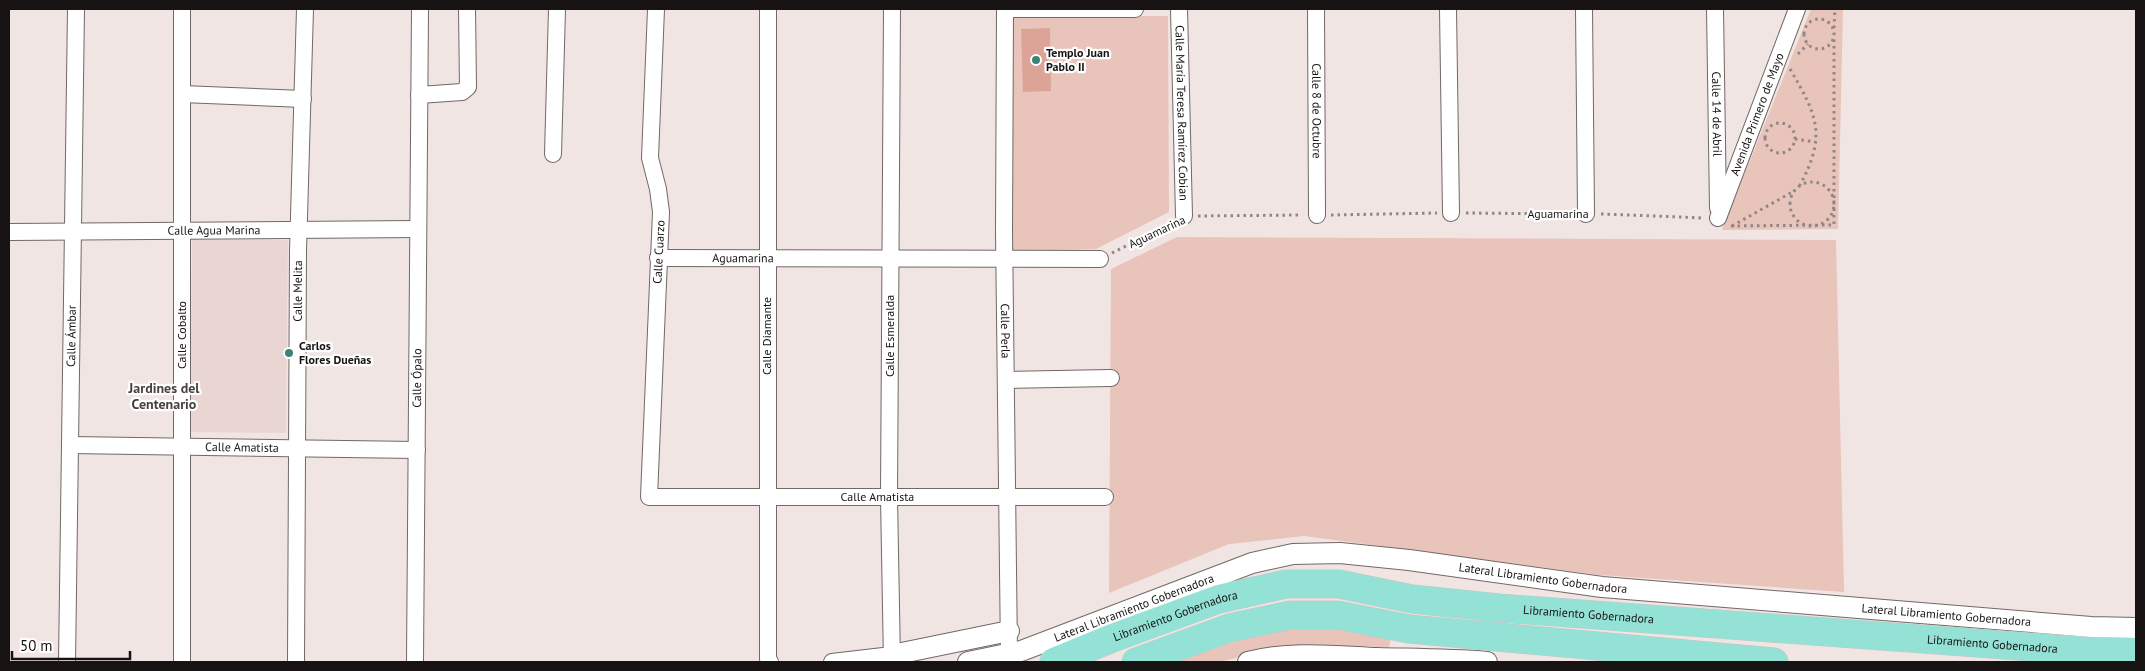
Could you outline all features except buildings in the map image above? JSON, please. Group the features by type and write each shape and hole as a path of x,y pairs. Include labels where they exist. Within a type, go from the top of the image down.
{"highway":[{"name":"Libramiento Gobernadora","path":"1054,662 1219,599 1286,584 1339,584 1412,598 1499,608 2085,650 2136,652"},
{"path":"1136,662 1229,628 1290,615 1338,615 1409,629 1774,662"}],"street":[{"name":"Calle Ámbar","path":"67,662 76,9"},
{"name":"Calle Cobalto","path":"182,9 182,662"},
{"name":"Calle Melita","path":"296,662 299,230 306,9"},
{"name":"Calle Ópalo","path":"415,662 420,9"},
{"path":"419,95 462,92 468,87 468,9"},
{"path":"553,154 557,9"},
{"name":"Calle Cuarzo","path":"649,497 661,212 658,189 650,158 656,9"},
{"name":"Calle Diamante","path":"768,9 766,258 768,659 770,662"},
{"name":"Calle Esmeralda","path":"892,9 889,497 892,659"},
{"path":"1005,9 1135,9"},
{"name":"Calle Perla","path":"1005,9 1005,259 1009,654"},
{"name":"Calle María Teresa Ramírez Cobian","path":"1179,9 1184,216"},
{"name":"Calle 8 de Octubre","path":"1316,9 1317,215"},
{"path":"1448,9 1452,213"},
{"path":"1584,9 1586,214"},
{"name":"Calle 14 de Abril","path":"1715,9 1724,222"},
{"name":"Avenida Primero de Mayo","path":"1724,222 1797,9"},
{"path":"182,94 303,99"},
{"name":"Calle Agua Marina","path":"9,232 418,229"},
{"name":"Aguamarina","path":"658,258 1100,259"},
{"path":"1006,380 1111,378"},
{"name":"Calle Amatista","path":"70,445 417,450"},
{"name":"Calle Amatista","path":"649,497 1105,497"},
{"name":"Lateral Libramiento Gobernadora","path":"968,662 1009,654 1151,603 1252,563 1303,554 1340,553 1408,560 1602,588 2091,627 2136,628"},
{"path":"832,662 892,659 1009,631"},
{"path":"1248,662 1268,657 1487,662"}],"path":[{"path":"1795,191 1791,203 1794,216 1798,220 1810,226 1828,220 1834,202 1835,9"},
{"path":"1808,44 1805,30 1814,19 1829,22 1834,31"},
{"path":"1808,44 1816,48 1826,48 1834,36"},
{"path":"1794,57 1808,44"},
{"path":"1790,68 1811,106 1816,121 1811,164 1799,187"},
{"path":"1780,123 1793,130 1795,139 1791,148 1778,153 1766,144 1765,134 1771,126 1780,123"},
{"path":"1795,139 1815,142"},
{"path":"1724,222 1795,191 1805,183 1818,183 1829,190 1834,202"},
{"name":"Aguamarina","path":"1100,259 1184,216 1452,213 1586,214 1810,226 1834,225 1834,202"}],"shaded area":[{"path":"1811,9 1843,9 1838,229 1722,230"},
{"path":"1011,16 1168,16 1169,212 1096,249 1012,251"},
{"path":"1177,237 1836,240 1844,592 1600,575 1304,536 1229,544 1109,593 1111,269"},
{"path":"192,239 288,240 286,433 190,432"},
{"path":"1308,627 1344,628 1391,637 1389,648 1364,646 1283,647 1219,662 1176,662 1231,641 1267,631"}],"place":[{"name":"Templo Juan Pablo II","path":"1036,60"},
{"name":"Carlos Flores Dueñas","path":"289,353"}],"district":[{"name":"Jardines del Centenario","path":"164,396"}]}
